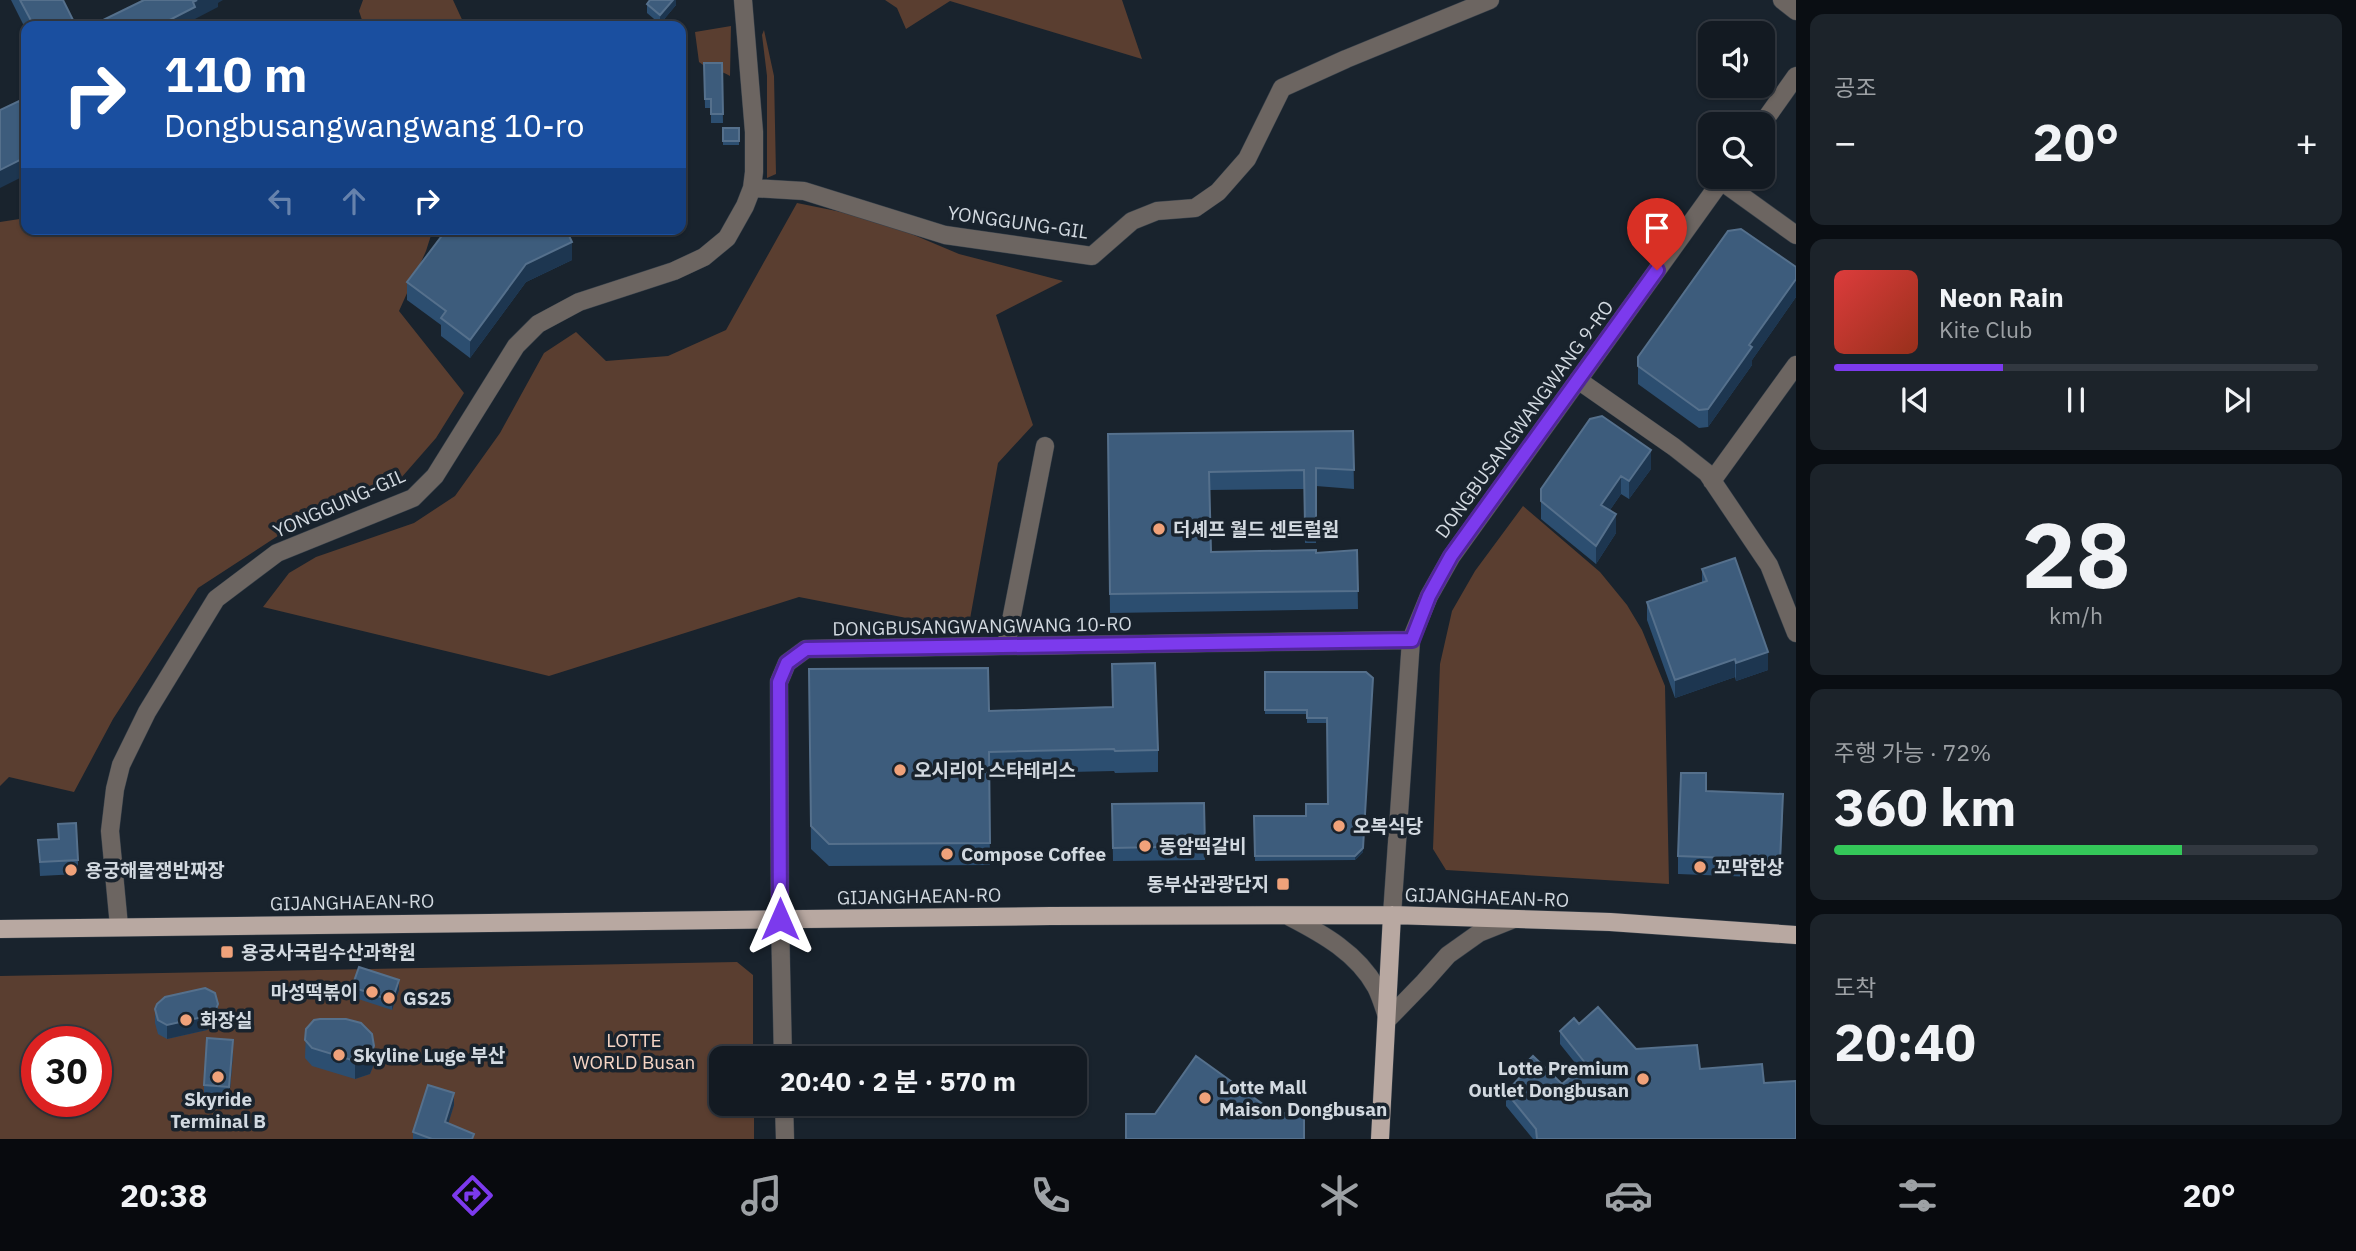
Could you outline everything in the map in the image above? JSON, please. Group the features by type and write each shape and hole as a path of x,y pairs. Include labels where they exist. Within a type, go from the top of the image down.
{"main road":[{"name":"GIJANGHAEAN-RO","path":"0,929 1051,916 1392,915 1610,922 1796,936"},
{"path":"1380,1139 1392,915"}],"street":[{"name":"YONGGUNG-GIL","path":"119,926 110,831 121,765 147,712 216,599 277,553 413,498 435,476 516,346 538,324 579,302 674,271 704,257 727,237 746,206 752,188 754,132 743,0"},
{"path":"1782,0 1796,11"},
{"name":"YONGGUNG-GIL","path":"752,188 804,191 945,235 1092,256 1132,221 1157,211 1195,208 1218,192 1247,159 1282,88 1484,1"},
{"path":"1770,112 1796,76"},
{"name":"DONGBUSANGWANGWANG 9-RO","path":"1392,915 1412,640 1429,596 1451,556 1715,189"},
{"path":"1735,189 1796,236"},
{"path":"1712,481 1796,365"},
{"path":"1578,380 1707,473 1769,565 1796,633"},
{"path":"1006,646 1045,446"},
{"name":"DONGBUSANGWANGWANG 10-RO","path":"783,1046 779,682 787,663 806,649 1412,640"},
{"path":"1290,917 1323,933 1354,957 1375,986 1388,1018 1448,955 1479,933 1517,918"},
{"path":"784,1116 785,1139"}],"green space":[{"path":"363,0 453,0 463,21 362,21 359,11"},
{"path":"885,0 1122,0 1142,59 950,1 906,29 897,8"},
{"path":"731,26 730,76 699,62 695,32"},
{"path":"764,30 774,76 776,174 767,178 767,76 762,35"},
{"path":"797,203 876,219 959,254 1063,281 996,315 1033,425 998,463 968,630 799,597 549,676 263,607 289,573 316,557 414,523 455,496 500,433 544,353 576,332 606,361 668,356 726,330"},
{"path":"21,219 21,235 431,235 399,311 464,393 436,438 394,486 316,511 198,588 113,719 74,792 9,777 0,786 0,222"},
{"path":"1523,506 1600,572 1627,605 1642,630 1665,686 1669,884 1446,870 1433,849 1440,664 1452,611 1475,571"},
{"name":"LOTTE WORLD Busan","path":"737,962 753,975 753,1046 709,1046 709,1116 754,1116 754,1139 0,1139 0,976"}],"building":[{"path":"20,0 63,0 74,21 31,21"},
{"path":"144,0 197,0 193,2 195,7 168,21 101,21"},
{"path":"650,0 673,0 660,15 647,4"},
{"path":"704,63 722,63 723,114 711,114 711,99 705,99"},
{"path":"19,101 21,105 21,160 0,170 0,110"},
{"path":"723,128 739,128 739,141 723,141"},
{"path":"1741,229 1796,267 1796,279 1708,409 1699,410 1638,366 1638,357 1728,231"},
{"path":"442,235 569,235 572,242 526,264 470,340 441,318 446,311 407,282"},
{"path":"1602,416 1651,450 1629,481 1621,476 1601,505 1616,514 1596,546 1541,501 1541,489 1590,419"},
{"name":"더셰프 월드 센트럴원","path":"1353,431 1354,470 1316,468 1316,525 1305,525 1304,470 1209,472 1211,552 1316,550 1316,553 1357,550 1358,591 1110,594 1108,434"},
{"path":"1735,558 1768,652 1736,663 1735,659 1675,680 1647,602 1707,581 1702,569"},
{"name":"오시리아 스타테리스","path":"1155,663 1158,750 989,752 990,843 829,844 811,826 809,669 988,668 989,711 1113,707 1112,664"},
{"path":"1265,672 1366,672 1373,678 1363,848 1355,856 1255,856 1254,816 1306,816 1306,804 1328,804 1327,718 1307,718 1307,710 1265,710"},
{"path":"1681,773 1706,773 1706,791 1783,794 1780,860 1678,856"},
{"path":"1204,803 1205,846 1113,848 1112,804"},
{"path":"76,823 78,860 40,862 38,840 59,839 58,824"},
{"path":"359,967 399,980 392,1001 352,987"},
{"path":"205,988 215,993 218,1004 207,1016 167,1025 158,1020 155,1009 165,997"},
{"name":"Lotte Premium Outlet Dongbusan","path":"1598,1007 1636,1049 1697,1045 1700,1069 1762,1064 1764,1083 1796,1081 1796,1139 1537,1139 1536,1129 1506,1092 1525,1072 1521,1068 1533,1056 1562,1084 1586,1064 1560,1031 1574,1018 1579,1024"},
{"path":"346,1019 361,1023 372,1034 374,1046 370,1056 355,1061 312,1048 305,1040 306,1029 314,1020"},
{"name":"Skyride Terminal B","path":"207,1038 233,1040 229,1087 204,1085"},
{"name":"Lotte Mall Maison Dongbusan","path":"1196,1056 1275,1113 1304,1113 1304,1139 1126,1139 1126,1114 1155,1114"},
{"path":"428,1085 454,1093 445,1122 474,1134 472,1139 432,1139 413,1132"}],"place":[{"name":"더셰프 월드 센트럴원","path":"1159,529"},
{"name":"오시리아 스타테리스","path":"900,770"},
{"name":"오복식당","path":"1339,826"},
{"name":"동암떡갈비","path":"1145,846"},
{"name":"Compose Coffee","path":"947,854"},
{"name":"꼬막한상","path":"1700,867"},
{"name":"용궁해물쟁반짜장","path":"71,870"},
{"name":"동부산관광단지","path":"1283,884"},
{"name":"용궁사국립수산과학원","path":"227,952"},
{"name":"마성떡볶이","path":"372,992"},
{"name":"GS25","path":"389,998"},
{"name":"화장실","path":"186,1020"},
{"name":"Skyline Luge 부산","path":"339,1055"},
{"name":"Skyride Terminal B","path":"218,1077"},
{"name":"Lotte Premium Outlet Dongbusan","path":"1643,1079"},
{"name":"Lotte Mall Maison Dongbusan","path":"1205,1098"}],"route":[{"path":"780,919 779,682 787,663 806,649 1412,640 1429,596 1451,556 1657,270"}]}
